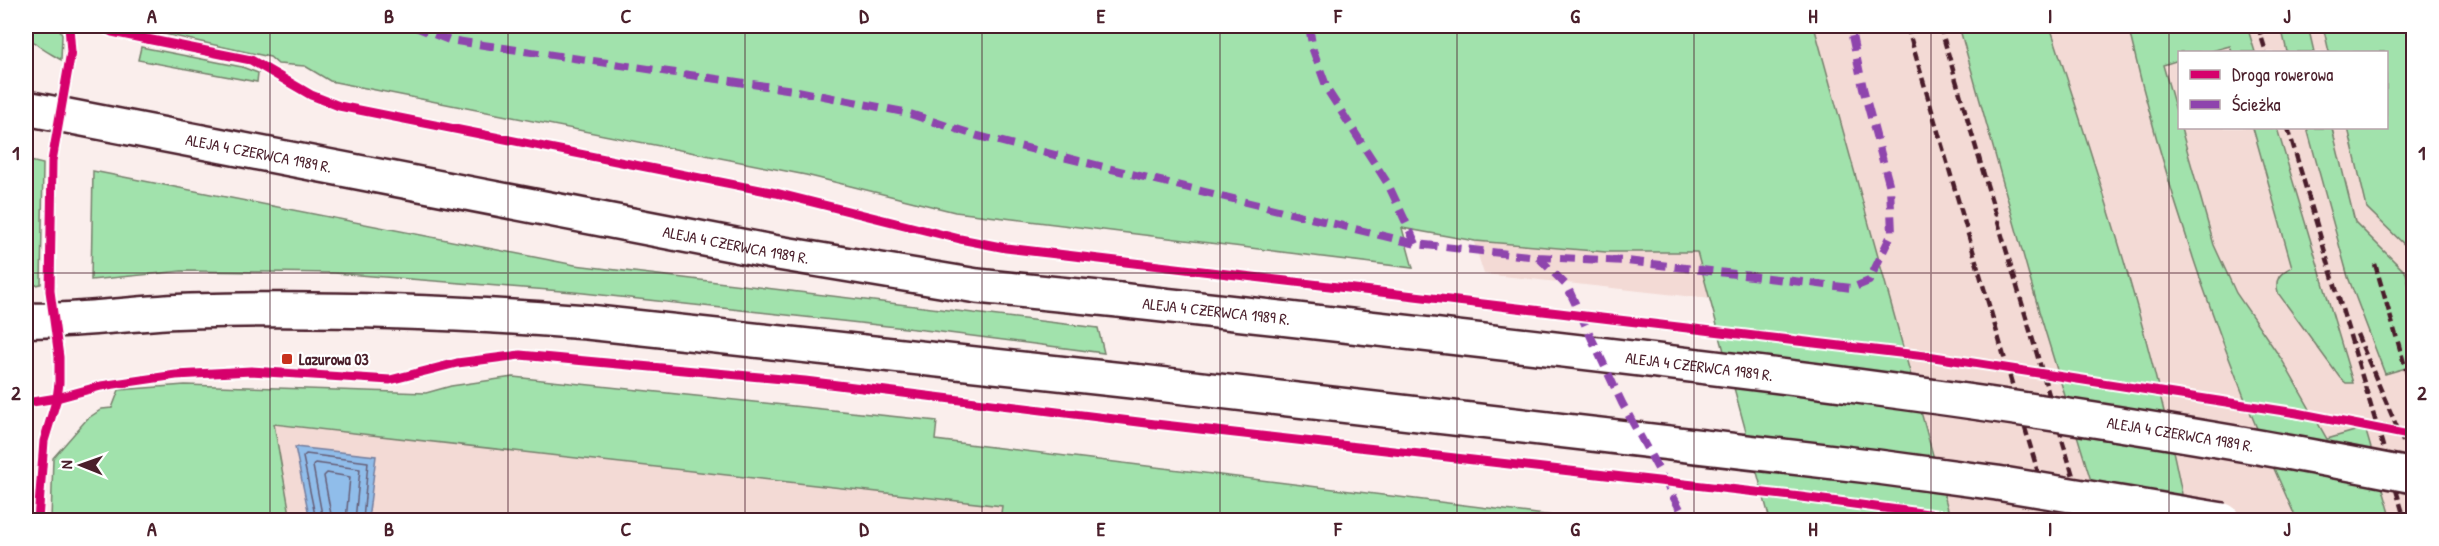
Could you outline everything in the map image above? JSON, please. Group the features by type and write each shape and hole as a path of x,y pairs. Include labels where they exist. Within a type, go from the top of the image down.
{"main road":[{"name":"ALEJA 4 CZERWCA 1989 R.","path":"26,108 772,252 977,286 1119,300 1931,395 2277,449 2414,476"},
{"path":"26,320 81,320 186,311 295,309 508,316 598,323 1141,382 1878,467 1997,483 2223,520"}],"shaded area":[{"path":"1405,26 2413,26 2413,520 1951,520 1895,319 1484,274"},
{"path":"274,424 1003,506 1000,520 291,520"}],"green space":[{"path":"26,26 58,26 62,35 61,60 34,42"},
{"path":"147,26 1814,26 1951,520 1770,520 1697,252 1606,252 1475,241 1402,228 1413,268 955,212 806,175 330,81 305,66 278,64 270,57 146,30"},
{"path":"1959,26 2050,26 2144,332 2187,520 2103,520 2039,311"},
{"path":"2128,26 2247,26 2255,51 2232,51 2230,46 2212,51 2178,51 2178,60 2163,65 2178,118 2178,129 2181,129 2214,245 2236,293 2282,360 2327,439 2365,428 2392,520 2297,520 2222,340 2179,215 2143,89"},
{"path":"2281,26 2308,26 2314,51 2287,51"},
{"path":"2323,26 2413,26 2413,253 2367,208 2348,129 2388,129 2388,51 2329,51"},
{"path":"141,47 242,67 258,73 257,82 138,60"},
{"path":"2253,129 2277,129 2353,383 2346,383 2340,378 2278,293 2279,277 2292,267"},
{"path":"2307,129 2332,129 2355,222 2406,273 2413,304 2413,366 2385,374 2348,277"},
{"path":"26,160 43,164 41,284 26,287"},
{"path":"93,171 575,265 1098,328 1104,353 933,331 574,292 334,273 182,271 91,280"},
{"path":"513,377 937,421 935,440 1586,520 1000,520 1002,506 274,424 291,520 51,520 53,458 87,419 102,409 112,408 119,390 185,385 426,393 451,386"}],"water":[{"path":"295,447 376,456 368,520 310,520"}],"railway":[{"path":"1907,26 2052,520"},
{"path":"1940,26 2086,520"},
{"path":"2258,26 2266,51"},
{"path":"2288,129 2405,520"},
{"path":"2375,264 2414,397"},
{"path":"2357,334 2414,467"}],"marked path":[{"path":"413,26 449,40 793,90 904,112 978,136 1416,244 1538,257 1627,261 1852,288 1869,281 1892,233 1890,187 1863,88 1850,26"},
{"path":"1309,26 1313,50 1328,91 1388,184 1416,244"},
{"path":"1538,257 1567,286 1622,403 1686,520"}],"cycle path":[{"path":"38,520 44,441 57,398 59,383 59,357 50,291 52,161 71,52 69,26"},
{"path":"100,26 112,32 251,60 311,95 339,106 776,193 960,239 1006,248 1934,357 2297,413 2414,436"},
{"path":"26,403 57,398 101,386 176,375 251,371 390,380 457,363 520,355 805,381 1155,424 1801,497 1973,520"}],"place":[{"name":"Lazurowa 03","path":"287,359"}]}
